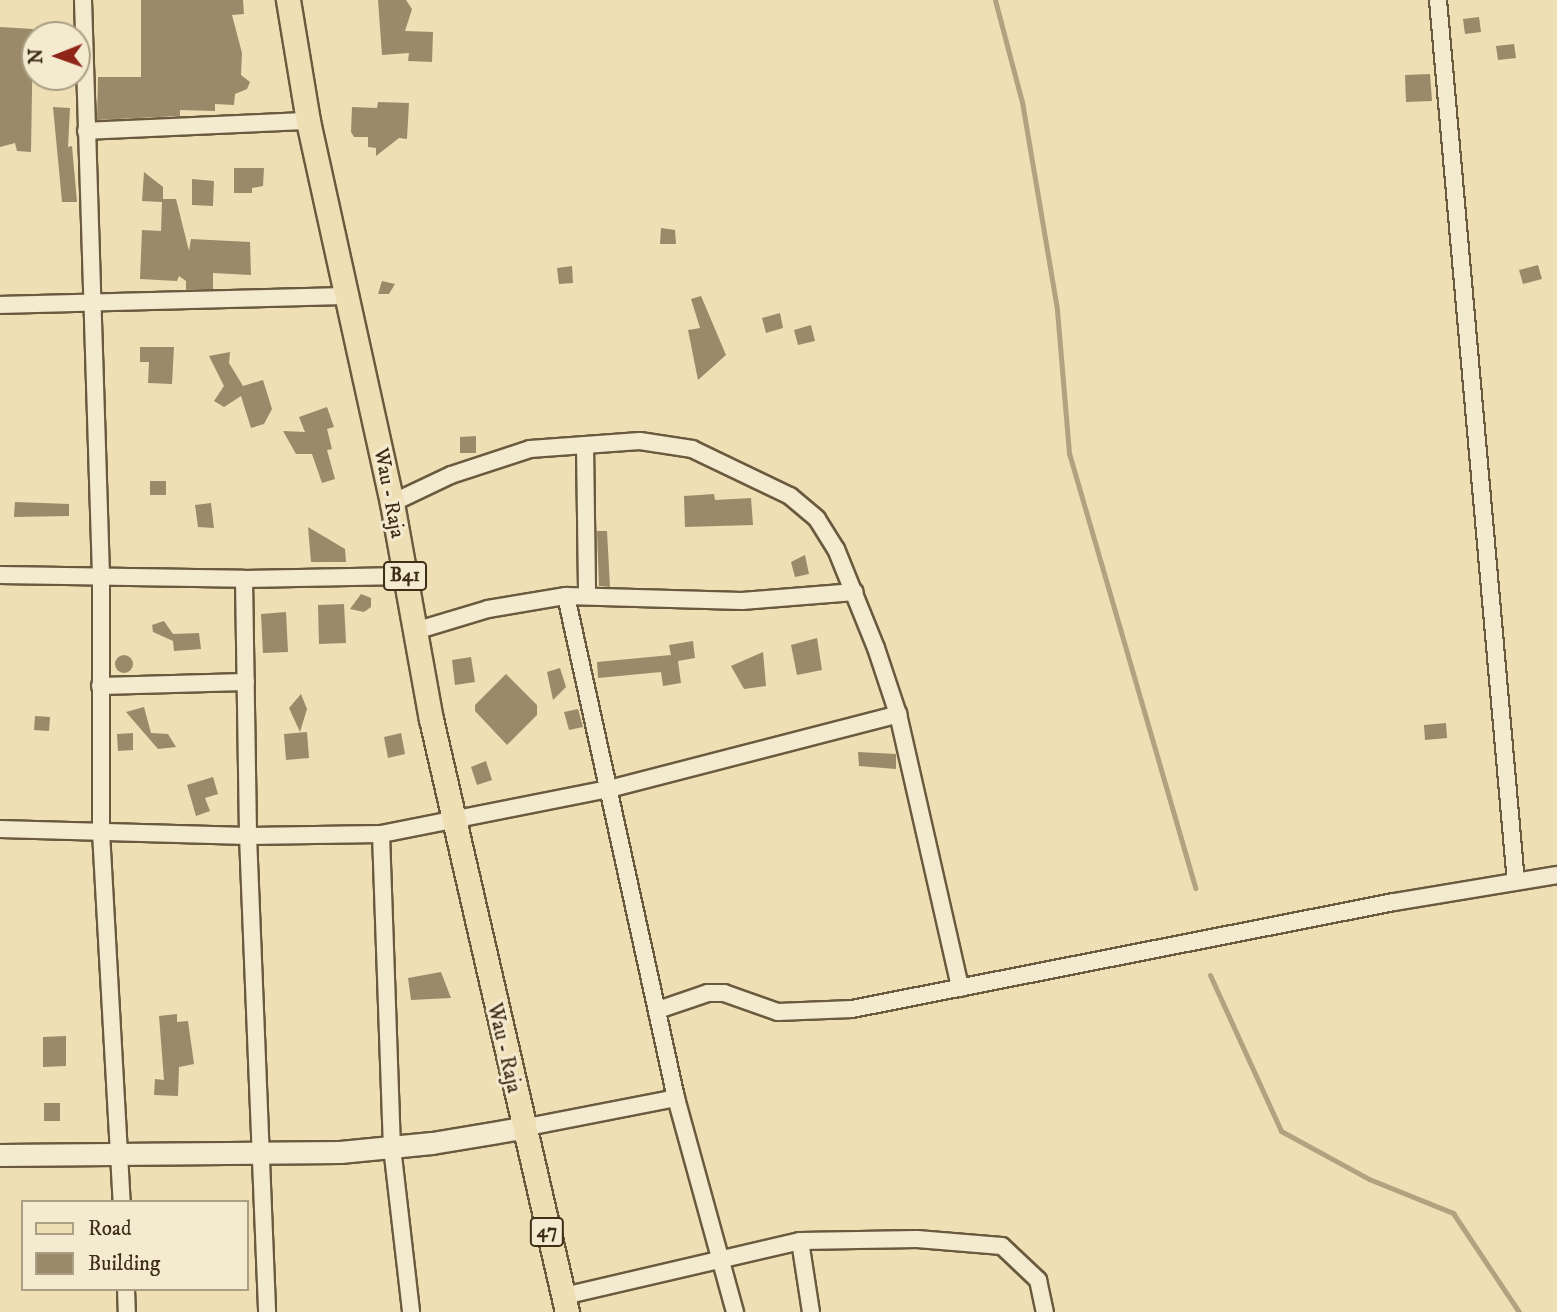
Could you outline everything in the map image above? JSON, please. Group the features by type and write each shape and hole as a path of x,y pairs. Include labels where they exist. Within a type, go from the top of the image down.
{"main road":[{"name":"Wau - Raja","path":"288,0 308,121 392,503 452,819 527,1151"},
{"name":"47","path":"527,1151 565,1304"}],"street":[{"path":"83,0 90,305 101,575 101,832 122,1200"},
{"path":"1438,0 1516,882"},
{"path":"86,131 308,121"},
{"path":"0,305 90,305 346,296"},
{"path":"392,503 451,475 530,449 640,441 692,449 790,496 817,519 856,592 898,714 960,988"},
{"path":"585,445 587,595"},
{"path":"0,575 244,579 405,576"},
{"path":"244,579 248,836 267,1312"},
{"path":"415,631 488,609 566,596 742,601 856,592"},
{"path":"566,596 676,1098 736,1312"},
{"path":"100,686 246,682"},
{"path":"0,829 248,836 380,834 609,789 898,714"},
{"path":"380,834 392,1147 411,1312"},
{"path":"658,1010 708,993 724,993 778,1012 852,1009 1557,875"},
{"path":"0,1155 120,1156 392,1147 522,1128 676,1098"},
{"path":"565,1304 800,1241 917,1239 1002,1246 1038,1280 1045,1312"},
{"path":"800,1241 811,1312"},
{"path":"126,1291 127,1312"}],"building":[{"path":"141,0 243,0 244,14 232,15 242,53 241,75 250,82 247,89 235,94 234,105 215,104 215,111 180,110 180,116 97,120 98,77 141,77"},
{"path":"378,0 406,0 412,9 405,31 433,32 432,62 408,61 409,53 382,55"},
{"path":"1479,17 1481,32 1465,34 1463,19"},
{"path":"0,27 21,28 21,91 32,91 31,152 17,151 15,143 0,147"},
{"path":"1514,44 1516,58 1498,60 1496,46"},
{"path":"1430,74 1432,101 1406,102 1405,75"},
{"path":"378,102 409,103 407,139 399,138 376,156 376,148 368,147 368,137 354,137 351,132 352,107 377,108"},
{"path":"53,107 70,108 68,147 72,146 77,202 62,202"},
{"path":"234,168 264,168 263,186 252,188 252,193 234,193"},
{"path":"144,172 163,187 163,199 176,199 189,251 191,239 250,242 251,275 213,273 213,289 186,290 186,281 179,276 177,281 140,279 142,230 161,231 162,202 142,201"},
{"path":"192,179 214,181 213,206 192,205"},
{"path":"661,228 675,230 676,244 660,244"},
{"path":"1538,265 1542,279 1523,284 1519,270"},
{"path":"572,266 573,283 559,284 557,268"},
{"path":"382,281 395,284 389,294 378,294"},
{"path":"701,296 726,355 698,380 688,330 700,328 691,299"},
{"path":"780,313 783,328 766,333 762,318"},
{"path":"811,325 815,341 798,345 794,330"},
{"path":"140,347 174,347 172,384 148,383 149,362 140,362"},
{"path":"230,352 229,363 243,386 263,380 272,409 264,424 251,428 241,396 224,407 214,401 224,386 209,356"},
{"path":"327,407 334,427 327,429 332,449 327,450 335,479 322,483 312,454 296,454 283,431 305,432 299,417"},
{"path":"476,436 476,453 460,453 460,437"},
{"path":"150,481 166,481 166,495 150,495"},
{"path":"714,494 715,500 751,498 753,525 685,527 684,496"},
{"path":"15,502 69,504 69,516 14,517"},
{"path":"211,503 214,528 198,527 195,505"},
{"path":"308,527 345,549 346,562 311,562"},
{"path":"597,531 607,531 610,587 599,586"},
{"path":"805,555 809,574 795,577 791,562"},
{"path":"361,594 371,598 371,607 364,612 350,609"},
{"path":"344,604 346,643 319,644 318,605"},
{"path":"286,612 288,652 263,653 261,614"},
{"path":"164,621 173,634 199,633 201,649 174,651 173,641 153,632 152,625"},
{"path":"817,638 822,670 797,675 791,645"},
{"path":"693,641 695,658 678,661 681,683 663,686 661,672 598,678 597,662 671,655 669,645"},
{"path":"763,652 766,686 744,689 731,666"},
{"path":"124,655 130,658 133,664 130,670 124,673 118,670 115,664 118,658"},
{"path":"471,657 475,682 455,685 452,660"},
{"path":"560,668 566,687 553,700 547,672"},
{"path":"506,674 537,705 537,715 507,745 475,711 475,705"},
{"path":"301,694 307,709 300,732 289,708"},
{"path":"144,707 151,733 168,734 176,747 158,749 126,712"},
{"path":"578,709 583,727 569,730 564,712"},
{"path":"35,716 50,717 49,731 34,730"},
{"path":"1446,723 1447,738 1425,740 1424,725"},
{"path":"307,732 309,758 286,760 284,734"},
{"path":"133,733 133,750 118,751 117,734"},
{"path":"401,733 405,754 388,758 384,737"},
{"path":"858,752 896,754 896,769 859,766"},
{"path":"486,761 492,780 477,785 471,767"},
{"path":"213,777 218,794 205,798 210,811 196,816 187,785"},
{"path":"441,972 451,998 411,1000 408,978"},
{"path":"177,1014 177,1022 188,1021 194,1064 179,1067 178,1096 154,1095 155,1079 164,1080 159,1016"},
{"path":"66,1036 66,1066 43,1067 43,1037"},
{"path":"44,1103 60,1103 60,1121 44,1121"}],"waterway":[{"path":"995,0 1022,102 1057,310 1069,453 1195,888"},
{"path":"1210,975 1281,1131 1369,1179 1453,1213 1519,1312"}]}
